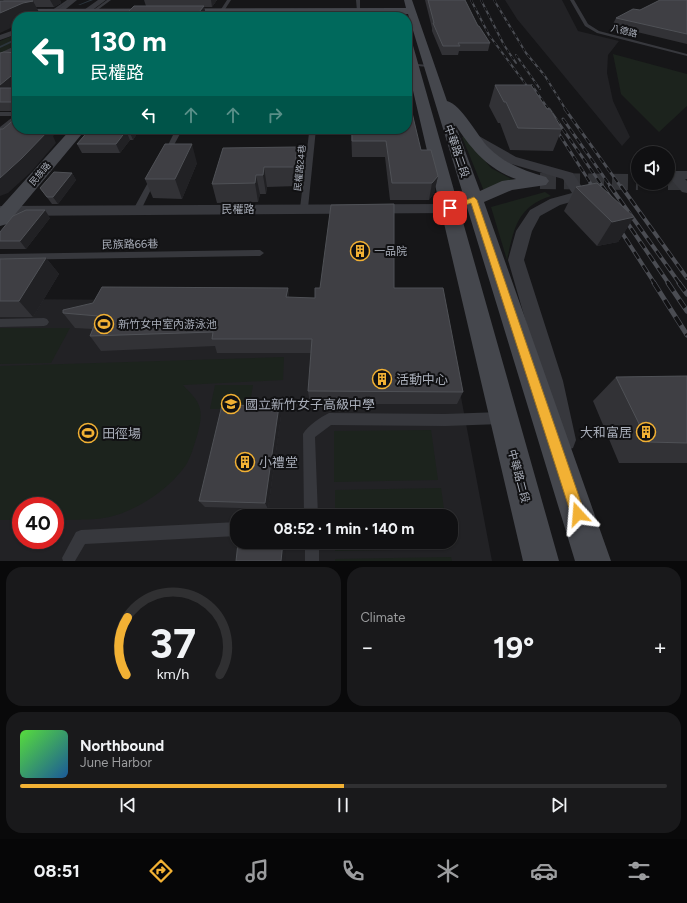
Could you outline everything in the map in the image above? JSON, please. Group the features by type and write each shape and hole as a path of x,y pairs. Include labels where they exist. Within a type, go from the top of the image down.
{"street":[{"path":"57,12 74,0"},
{"path":"89,12 104,0"},
{"path":"180,12 191,0"},
{"name":"中華路二段","path":"397,0 405,10"},
{"path":"0,8 7,4"},
{"path":"350,12 405,10"},
{"path":"0,12 12,12"},
{"path":"0,37 12,32"},
{"name":"中華路二段","path":"412,45 416,65 439,98 462,204 504,417 541,561"},
{"path":"1,57 12,54"},
{"name":"中華路二段","path":"412,55 462,204 583,529"},
{"path":"439,98 454,110 470,135 486,154 512,172 540,181 508,185 462,204"},
{"name":"民族路","path":"3,214 75,134"},
{"name":"中華路二段","path":"470,135 512,160 568,176 580,195 555,202 535,213 524,231 516,260 553,382 583,529 592,561"},
{"path":"687,175 674,175 687,189"},
{"name":"民權路","path":"3,214 462,204"}],"lane":[{"path":"56,12 69,0"},
{"path":"89,12 109,0"},
{"path":"221,12 229,0"},
{"path":"358,0 359,11"},
{"name":"八德路","path":"572,0 586,25 598,32 687,55"},
{"path":"0,114 12,115"},
{"path":"0,130 12,119"},
{"path":"137,210 176,134"},
{"name":"民權路24巷","path":"304,208 313,134"},
{"name":"民族路66巷","path":"0,257 260,253"},
{"path":"0,323 44,322"},
{"path":"311,509 309,434 329,419 445,420 504,417"},
{"path":"69,558 81,537 230,529"},
{"path":"312,549 312,561"}],"shaded area":[{"path":"505,0 562,0 578,31 619,41 608,55 607,73 613,101 630,137 622,146 517,19"},
{"path":"12,36 12,48 0,54 0,41"},
{"path":"613,54 687,74 687,106 659,132 621,94"},
{"path":"462,137 465,137 491,168 513,180 484,191"},
{"path":"545,192 551,196 531,206 519,220 512,238 507,260 491,207"},
{"name":"國立新竹女子高級中學","path":"0,299 443,302 492,561 0,561"},
{"path":"0,328 70,328 51,363 0,364"},
{"path":"284,357 283,380 183,385 199,405 201,412 197,436 186,465 167,486 144,503 118,515 82,520 64,520 64,497 12,497 12,520 0,520 0,366"},
{"path":"215,385 253,385 249,409 210,409"},
{"path":"431,430 438,480 334,482 334,431"},
{"path":"441,488 444,509 335,509 335,490"},
{"path":"335,549 450,549 335,551"},
{"path":"451,557 452,561 335,561 335,559"}],"building":[{"path":"428,0 465,0 478,26 490,43 458,43 460,46 443,46 433,23"},
{"path":"660,0 687,0 687,34 616,18 633,9 640,10"},
{"path":"0,1 33,1 23,3 0,13"},
{"path":"134,6 204,6 199,12 128,12"},
{"path":"0,53 12,53 12,75 0,85"},
{"path":"495,85 531,85 547,109 550,109 562,129 518,128 506,102 504,102"},
{"path":"0,88 12,88 12,102 0,102"},
{"path":"412,113 421,150 431,150 438,176 432,183 392,183 386,141 352,141 352,134 412,134"},
{"path":"12,121 12,134 45,134 0,178 0,129 3,129"},
{"path":"86,134 124,134 116,144 77,144"},
{"path":"165,144 192,144 175,179 145,179"},
{"path":"297,147 295,167 264,167 263,175 256,175 255,183 212,184 223,148"},
{"path":"54,172 72,173 53,197 47,197 40,188"},
{"path":"597,183 634,217 612,222 576,187"},
{"path":"394,204 394,288 443,288 463,392 308,391 312,339 212,339 213,332 90,336 98,316 63,313 63,310 93,303 102,287 288,288 286,297 315,298 315,288 320,288 331,205"},
{"path":"26,210 45,210 20,241 0,241 0,232 13,216"},
{"path":"46,258 19,301 0,301 0,259"},
{"path":"687,376 687,443 648,442 616,377"},
{"name":"小禮堂","path":"222,405 279,406 265,503 199,501"},
{"path":"237,549 282,549 281,561 236,561"}],"waterway":[{"path":"79,5 92,0"},
{"path":"0,47 12,41"}],"tunnel":[{"path":"540,181 631,182"},
{"path":"675,182 687,182"}],"railway":[{"path":"471,0 489,35 533,94"},
{"path":"481,0 504,45 516,63"},
{"path":"494,0 526,53 545,76 566,110"},
{"path":"516,55 540,89"},
{"path":"532,85 549,110"},
{"path":"549,109 603,187"},
{"path":"565,109 621,187"},
{"path":"563,119 611,187"},
{"path":"554,126 593,187"},
{"path":"592,186 597,193"},
{"path":"602,186 612,200"},
{"path":"610,186 680,284"},
{"path":"621,186 687,278"},
{"path":"622,215 669,284"},
{"path":"617,225 655,284"},
{"path":"654,283 687,335"},
{"path":"668,283 687,311"},
{"path":"679,283 687,294"}],"place":[{"name":"一品院","path":"360,251"},
{"name":"新竹女中室內游泳池","path":"104,324"},
{"name":"活動中心","path":"382,379"},
{"name":"國立新竹女子高級中學","path":"231,404"},
{"name":"大和富居","path":"646,432"},
{"name":"田徑場","path":"88,433"},
{"name":"小禮堂","path":"245,462"}],"route":[{"path":"450,208 474,200 578,514"}]}
